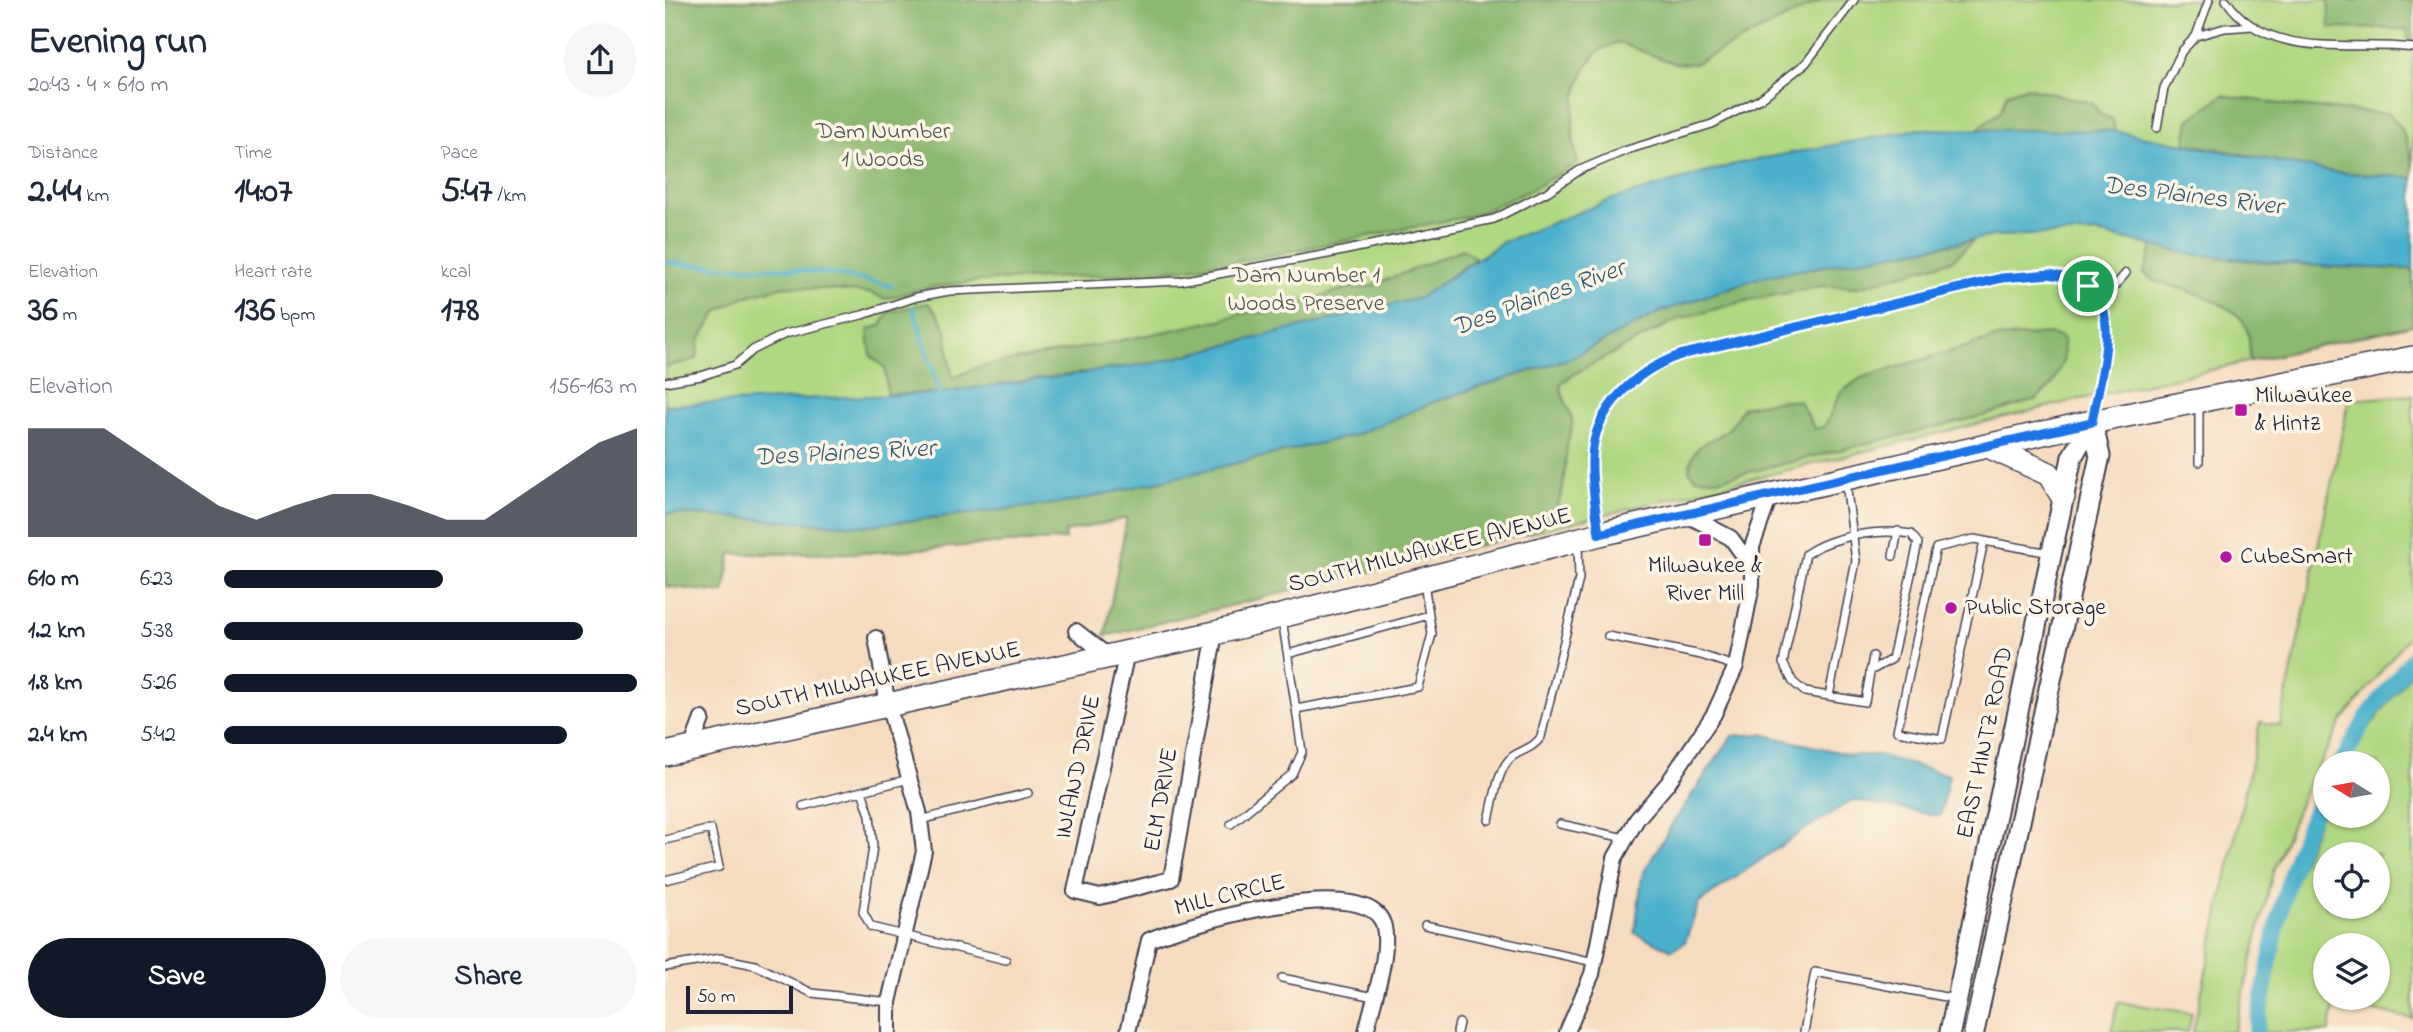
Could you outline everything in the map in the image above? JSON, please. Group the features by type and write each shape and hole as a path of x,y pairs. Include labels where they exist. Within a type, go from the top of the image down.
{"main road":[{"name":"SOUTH MILWAUKEE AVENUE","path":"665,754 1215,633 1589,537 2092,422 2413,358"},
{"name":"EAST HINTZ ROAD","path":"1950,1032 2072,457 2092,422"},
{"name":"EAST HINTZ ROAD","path":"1974,1032 2100,456 2092,422"},
{"path":"1988,446 2049,474 2063,498"}],"street":[{"path":"1567,1032 1578,1011 1594,962 1615,858 1626,838 1714,714 1736,666 1752,585 1752,547 1770,496"},
{"path":"1687,515 1731,538 1751,566"},
{"path":"1076,631 1118,654"},
{"name":"ELM DRIVE","path":"1076,891 1100,897 1171,879 1215,633"},
{"path":"876,638 888,705 920,820 924,851 889,1002 889,1032"},
{"name":"INLAND DRIVE","path":"1076,891 1118,654"},
{"path":"691,748 702,719"},
{"name":"MILL CIRCLE","path":"1128,1032 1149,940 1264,907 1330,902 1372,910 1384,928 1385,944 1366,1032"}],"lane":[{"path":"665,382 701,376 735,365 753,350 785,334 862,315 916,297 949,291 1180,281 1328,254 1494,219 1547,192 1580,170 1627,150 1712,124 1760,99 1806,63 1854,0"},
{"path":"2157,128 2164,88 2182,51 2196,36 2209,0"},
{"path":"2226,0 2253,26 2274,36 2311,46 2413,48"},
{"path":"2196,36 2225,27 2253,26"},
{"path":"2102,301 2126,273"},
{"path":"1489,820 1503,769 1511,758 1534,747 1541,737 1589,537 1591,457 1598,427 1616,397 1653,365 1680,355 2002,278 2050,274 2088,286 2102,301 2108,326 2092,422"},
{"path":"2198,401 2201,436 2199,462"},
{"path":"1829,696 1856,561 1845,479"},
{"path":"1893,556 1898,531"},
{"path":"1870,671 1892,659 1918,543 1912,534 1898,531 1823,542 1806,554 1783,663 1793,682 1805,692 1865,702 1870,671 1874,656"},
{"path":"1984,541 1942,739 1897,731 1936,548 1974,539 2052,553"},
{"path":"1296,709 1418,687 1432,634 1424,579"},
{"path":"1231,824 1292,774 1302,752 1282,615"},
{"path":"1288,654 1429,615"},
{"path":"1608,636 1701,655 1736,666"},
{"path":"803,806 909,779"},
{"path":"862,791 870,816 873,847 863,912 871,927 1006,960"},
{"path":"920,820 1028,793"},
{"path":"1560,824 1626,838"},
{"path":"665,840 711,829 719,867 665,880"},
{"path":"1425,925 1594,962"},
{"path":"665,967 720,958 755,965 812,993 889,1002"},
{"path":"1804,1032 1815,972 1957,999"},
{"path":"1282,978 1374,998"},
{"path":"1457,1032 1459,1023"}],"green space":[{"name":"Dam Number 1 Woods Preserve","path":"665,0 2413,0 2413,325 2063,403 1105,636 1127,518 1065,532 1065,539 861,553 731,554 724,593 665,586"},
{"name":"Dam Number 1 Woods","path":"665,0 1822,0 1694,64 1673,63 1618,42 1598,52 1582,75 1574,104 1573,135 1578,163 1530,190 1475,215 1225,264 1131,274 979,281 931,287 885,299 871,293 784,286 744,297 718,311 699,340 697,359 665,367"},
{"path":"2328,0 2413,0 2413,40 2408,39 2407,29 2330,28"},
{"path":"2025,87 2092,103 2101,115 2113,119 2115,131 1976,130 2000,112 2007,93"},
{"path":"2223,95 2293,106 2390,114 2408,144 2413,178 2334,172 2185,143 2189,120"},
{"path":"1974,240 1953,260 1859,287 1822,286 1741,302 1676,320 1572,375 1561,384 1572,425 1567,443 1564,482 1555,509 1538,531 1105,636 1127,518 1065,532 1065,539 861,553 731,554 724,593 665,586 665,513 862,526 1071,502 1355,435 1439,400 1571,358 1660,312 1761,277"},
{"path":"2153,246 2250,261 2413,269 2413,325 2250,361 2248,332 2238,315 2189,291 2154,281 2144,273"},
{"path":"1462,249 1476,258 1420,298 1154,363 940,393 887,394 885,368 871,356 868,330 881,325 889,312 928,303 937,313 946,331 953,378 978,367 1109,343 1220,320 1250,311 1268,314 1347,288 1372,286"},
{"path":"2049,334 2063,338 2064,359 2052,385 2037,399 1987,415 1720,479 1696,478 1689,471 1691,460 1699,447 1730,427 1743,407 1780,400 1799,401 1815,429 1825,426 1840,393 1861,378 1995,338"},
{"path":"2413,395 2413,631 2342,721 2326,751 2313,751 2313,776 2273,872 2234,1032 2193,1032 2260,722 2280,726 2349,400"},
{"path":"2413,671 2413,1019 2369,1010 2390,1010 2390,933 2313,933 2313,1010 2334,1010 2329,1032 2263,1032 2289,899 2316,828 2391,828 2391,751 2353,751"},
{"path":"2118,1002 2192,1013 2188,1032 2111,1032"}],"water":[{"name":"Des Plaines River","path":"1918,129 2115,131 2334,172 2413,178 2413,269 2332,267 2190,254 2096,233 1994,236 1761,277 1660,312 1571,358 1439,400 1355,435 1071,502 862,526 665,513 665,405 940,393 1154,363 1419,298 1503,242 1613,199 1743,162"},
{"path":"1761,734 1851,755 1877,755 1949,775 1940,816 1853,800 1801,832 1699,903 1685,942 1672,950 1635,933 1642,875 1676,818 1732,736"}],"waterway":[{"path":"665,262 803,270 892,286"},
{"path":"913,308 941,397"},
{"path":"2348,751 2367,717 2413,658"},
{"path":"2256,1032 2281,908 2313,816"}],"place":[{"name":"Milwaukee & Hintz","path":"2241,410"},
{"name":"Milwaukee & River Mill","path":"1705,540"},
{"name":"CubeSmart","path":"2226,557"},
{"name":"Public Storage","path":"1951,608"}],"route":[{"path":"2050,274 2088,286 2102,301 2108,326 2092,422 1599,534 1591,457 1598,427 1616,397 1653,365 1680,355 2002,278 2050,274"}]}
